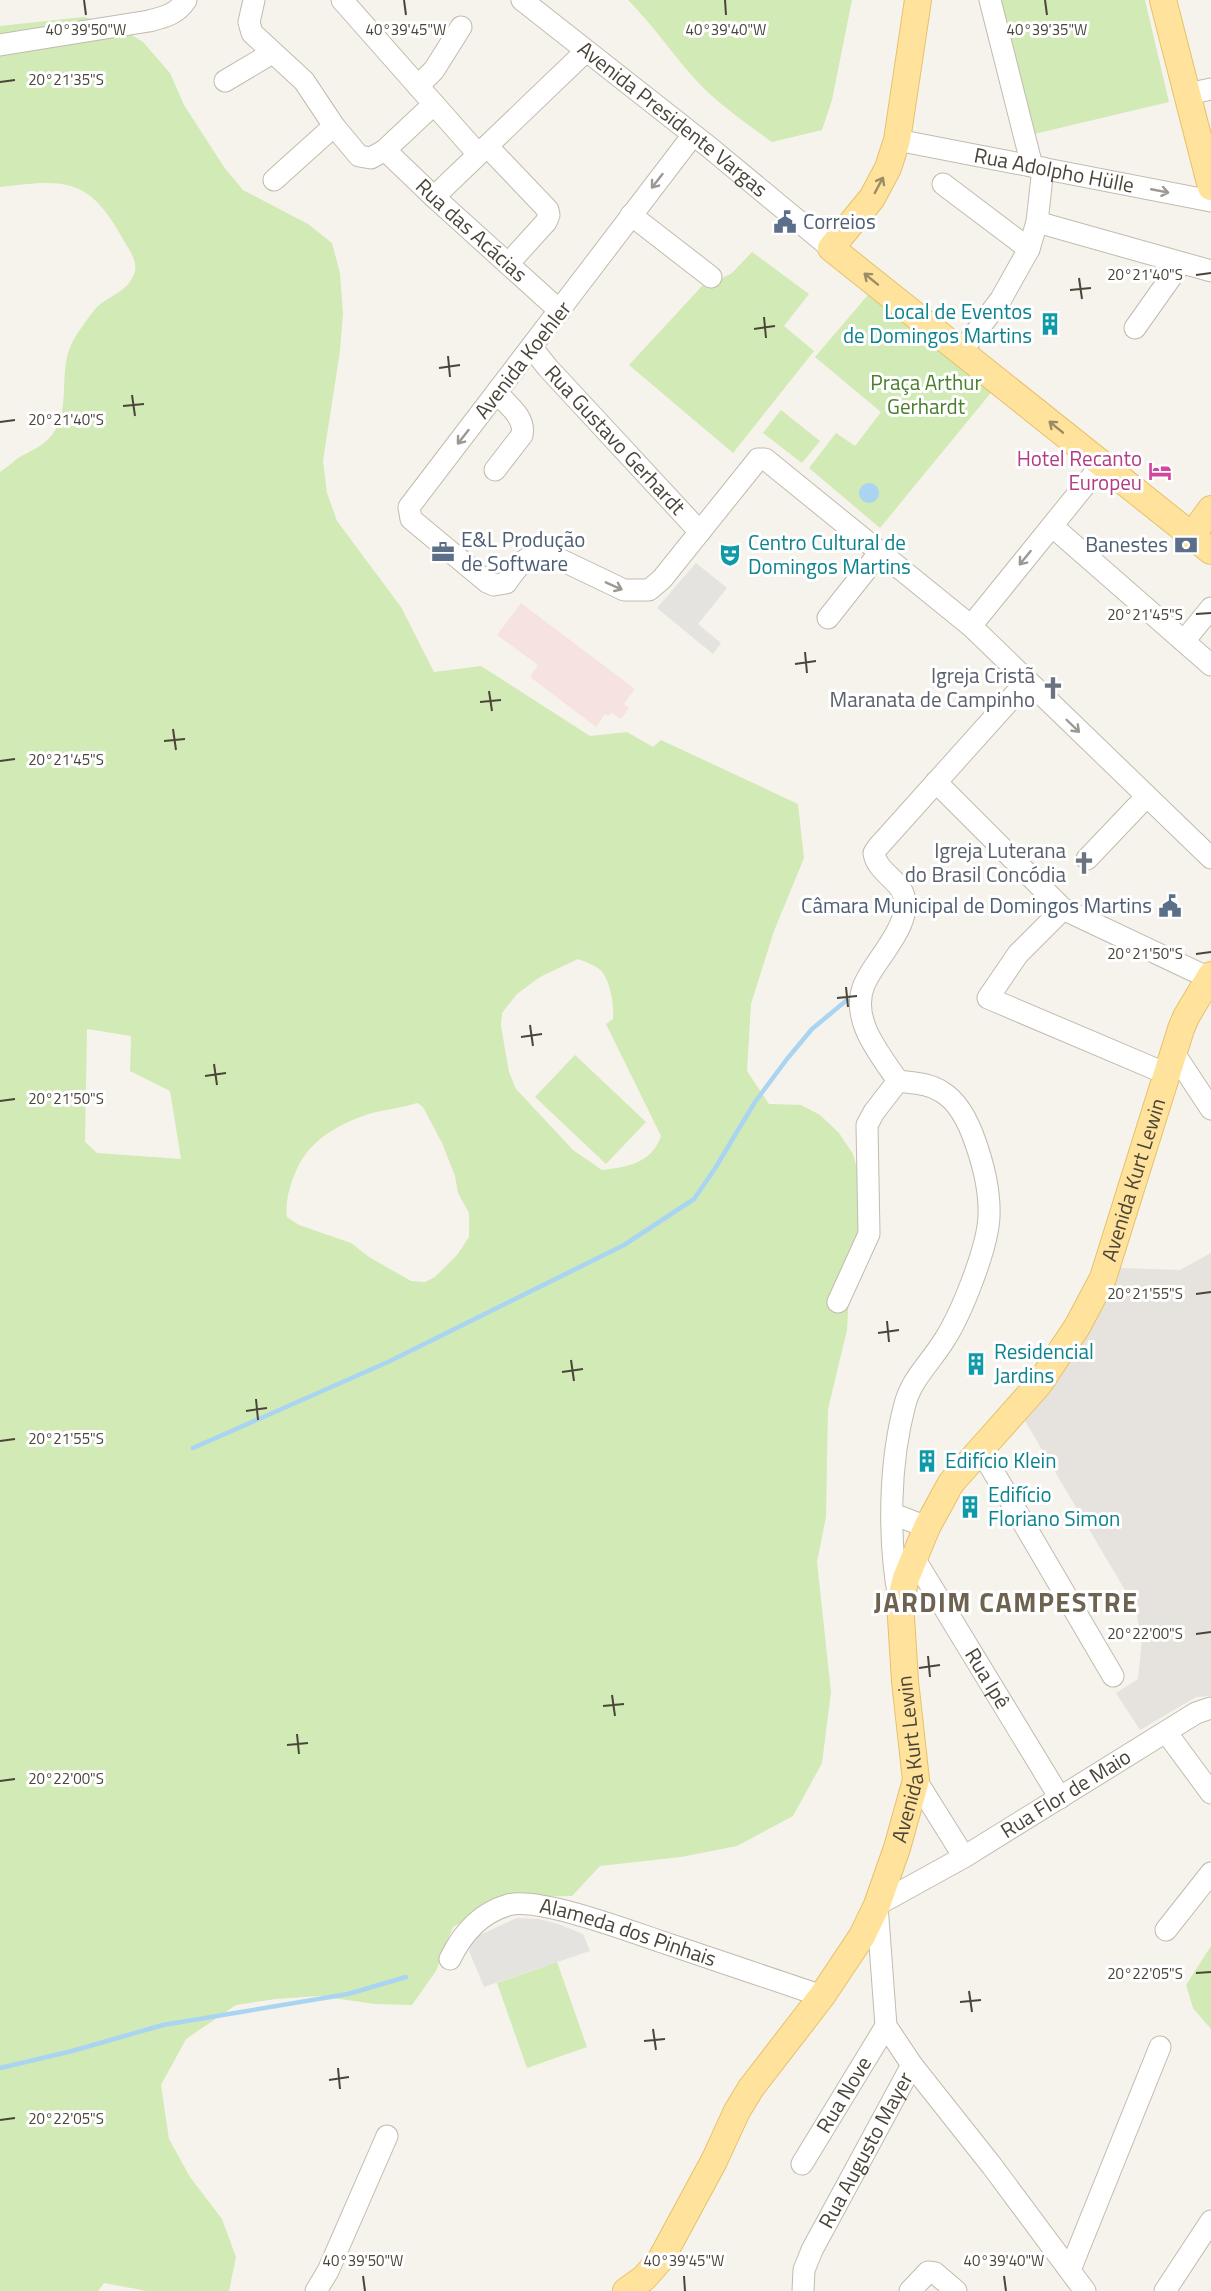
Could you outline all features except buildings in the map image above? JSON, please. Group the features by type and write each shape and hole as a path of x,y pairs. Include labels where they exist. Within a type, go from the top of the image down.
{"main road":[{"path":"831,248 872,198 882,181 897,140 918,0"},
{"path":"1163,0 1199,91 1211,188"},
{"name":"Avenida Presidente Vargas","path":"831,248 1201,543"},
{"path":"1201,543 1211,509"},
{"name":"Avenida Kurt Lewin","path":"627,2291 644,2278 661,2259 709,2172 737,2111 751,2088 822,1996 862,1936 877,1905 897,1848 916,1780 905,1682 900,1602 914,1558 927,1527 951,1483 1039,1384 1077,1327 1104,1278 1186,1017 1210,976"}],"street":[{"path":"0,45 166,17 177,11 186,0"},
{"path":"254,0 249,28 257,40 304,81 334,126 360,156 371,158 385,150 434,104"},
{"path":"342,0 434,104 548,210 549,215 546,222 508,264"},
{"path":"961,352 1001,299 1029,249 1037,222 1037,167 990,0"},
{"name":"Avenida Presidente Vargas","path":"521,1 693,135 831,248"},
{"path":"418,86 434,70 461,27"},
{"path":"434,197 586,51"},
{"path":"225,81 272,53"},
{"path":"273,180 334,126"},
{"name":"Avenida Koehler","path":"693,135 409,507 411,519 415,524 487,582 500,586 506,584 526,558 543,553 624,590 649,590 662,579 700,532"},
{"name":"Rua Adolpho Hülle","path":"897,140 1211,201"},
{"name":"Rua das Acácias","path":"385,150 560,311"},
{"path":"943,184 1029,249"},
{"path":"631,215 711,277"},
{"path":"1037,222 1211,271"},
{"path":"1135,328 1181,263"},
{"name":"Rua Gustavo Gerhardt","path":"532,348 700,532"},
{"path":"495,470 524,430 519,417 497,393"},
{"path":"700,532 755,463 762,459 770,461 971,626 1211,858"},
{"path":"971,626 1102,464"},
{"path":"1052,526 1211,665"},
{"path":"828,618 881,551"},
{"path":"1184,641 1211,608"},
{"path":"900,1602 895,1574 892,1514 898,1430 914,1380 944,1341 959,1315 980,1255 989,1216 986,1179 970,1127 943,1092 927,1085 898,1081 872,1042 861,1013 864,986 893,939 905,908 904,893 879,865 874,853 1027,681"},
{"path":"936,782 1063,909 1210,976"},
{"path":"1087,859 1146,797"},
{"path":"1063,909 1018,954 988,998 1170,1063 1211,1109"},
{"path":"838,1302 869,1234 867,1125 898,1081"},
{"path":"980,1449 1113,1676"},
{"path":"892,1514 927,1527"},
{"name":"Rua Ipê","path":"914,1558 1060,1798"},
{"name":"Rua Flor de Maio","path":"877,1905 964,1857 1196,1713 1211,1708"},
{"path":"1166,1732 1211,1793"},
{"path":"916,1780 964,1857"},
{"path":"1166,1930 1211,1873"},
{"name":"Alameda dos Pinhais","path":"450,1959 468,1929 480,1920 508,1905 534,1904 617,1927 822,1996"},
{"name":"Rua Augusto Mayer","path":"803,2291 804,2270 812,2250 912,2066 886,2026 877,1905"},
{"name":"Rua Nove","path":"802,2164 886,2026"},
{"path":"1070,2270 1160,2047"},
{"path":"912,2066 992,2166 1085,2291"},
{"path":"316,2291 328,2271 387,2136"},
{"path":"1165,2291 1211,2221"},
{"path":"910,2291 928,2272 935,2273 957,2291"}],"shaded area":[{"path":"696,563 727,588 698,624 721,643 713,654 657,608"},
{"path":"521,603 635,689 624,704 629,708 621,719 612,713 609,716 605,714 596,727 530,677 538,665 497,635"},
{"path":"1211,1253 1211,1696 1196,1697 1140,1730 1116,1693 1138,1679 1142,1640 1135,1607 1025,1421 1068,1365 1109,1296 1120,1268 1180,1270"},
{"path":"517,1918 539,1919 583,1934 590,1951 484,1987 469,1951 471,1939"}],"green space":[{"path":"628,0 852,0 832,100 822,130 772,142 712,96"},
{"path":"998,0 1145,0 1169,102 1030,135"},
{"path":"83,17 115,24 143,42 170,73 184,105 224,167 243,190 308,224 332,243 340,273 343,313 340,351 323,461 327,493 337,521 401,607 434,672 481,666 590,736 627,732 653,747 661,740 798,804 804,858 774,931 751,1004 747,1071 769,1104 801,1105 820,1115 839,1133 853,1154 867,1206 849,1293 847,1330 828,1409 826,1517 817,1562 831,1692 822,1763 793,1816 737,1846 681,1857 600,1866 572,1896 504,1897 453,1927 436,1971 412,2005 375,2004 319,1996 236,2005 186,2039 161,2085 169,2139 190,2177 222,2219 236,2257 229,2291 147,2291 104,2283 98,2291 0,2291 0,472 18,458 40,446 52,435 62,413 66,363 74,339 98,306 128,285 134,274 135,265 131,252 111,220 99,204 87,194 74,187 59,184 23,184 0,187 0,26","holes":["578,959 598,968 606,978 613,1013 613,1019 606,1024 661,1136 652,1152 630,1165 602,1170 573,1150 516,1089 509,1072 501,1026 502,1013 517,994 540,977","87,1029 131,1036 130,1071 170,1091 181,1159 97,1153 85,1142","417,1103 423,1107 442,1143 455,1176 458,1193 469,1213 469,1237 457,1255 435,1277 425,1282 411,1281 369,1257 351,1243 299,1225 287,1217 290,1187 309,1150 340,1126 376,1112"]},
{"path":"752,252 809,294 784,326 814,351 733,453 629,365 702,286 731,274"},
{"name":"Praça Arthur Gerhardt","path":"873,289 994,389 880,528 809,468 836,433 855,446 881,412 815,357"},
{"path":"781,410 820,441 802,463 763,433"},
{"path":"575,1055 646,1122 606,1164 535,1097"},
{"path":"1211,1946 1211,2029 1193,2008 1186,1985"},
{"path":"557,1962 587,2047 527,2068 497,1983"}],"water":[{"path":"869,483 876,486 879,493 876,500 869,503 862,500 859,493 862,486"}],"waterway":[{"path":"193,1448 388,1362 624,1245 694,1199 755,1102 787,1059 812,1029 847,1000"},
{"path":"0,2068 72,2051 163,2025 348,1994 406,1977"}],"place":[{"name":"Correios","path":"785,222"},
{"name":"Local de Eventos de Domingos Martins","path":"1050,324"},
{"name":"Hotel Recanto Europeu","path":"1160,471"},
{"name":"Banestes","path":"1186,545"},
{"name":"E&L Produção de Software","path":"443,552"},
{"name":"Centro Cultural de Domingos Martins","path":"730,555"},
{"name":"Igreja Cristã Maranata de Campinho","path":"1053,688"},
{"name":"Igreja Luterana do Brasil Concódia","path":"1084,863"},
{"name":"Câmara Municipal de Domingos Martins","path":"1170,906"},
{"name":"Residencial Jardins","path":"976,1364"},
{"name":"Edifício Klein","path":"927,1461"},
{"name":"Edifício Floriano Simon","path":"970,1507"}],"district":[{"name":"JARDIM CAMPESTRE","path":"1006,1603"}]}
